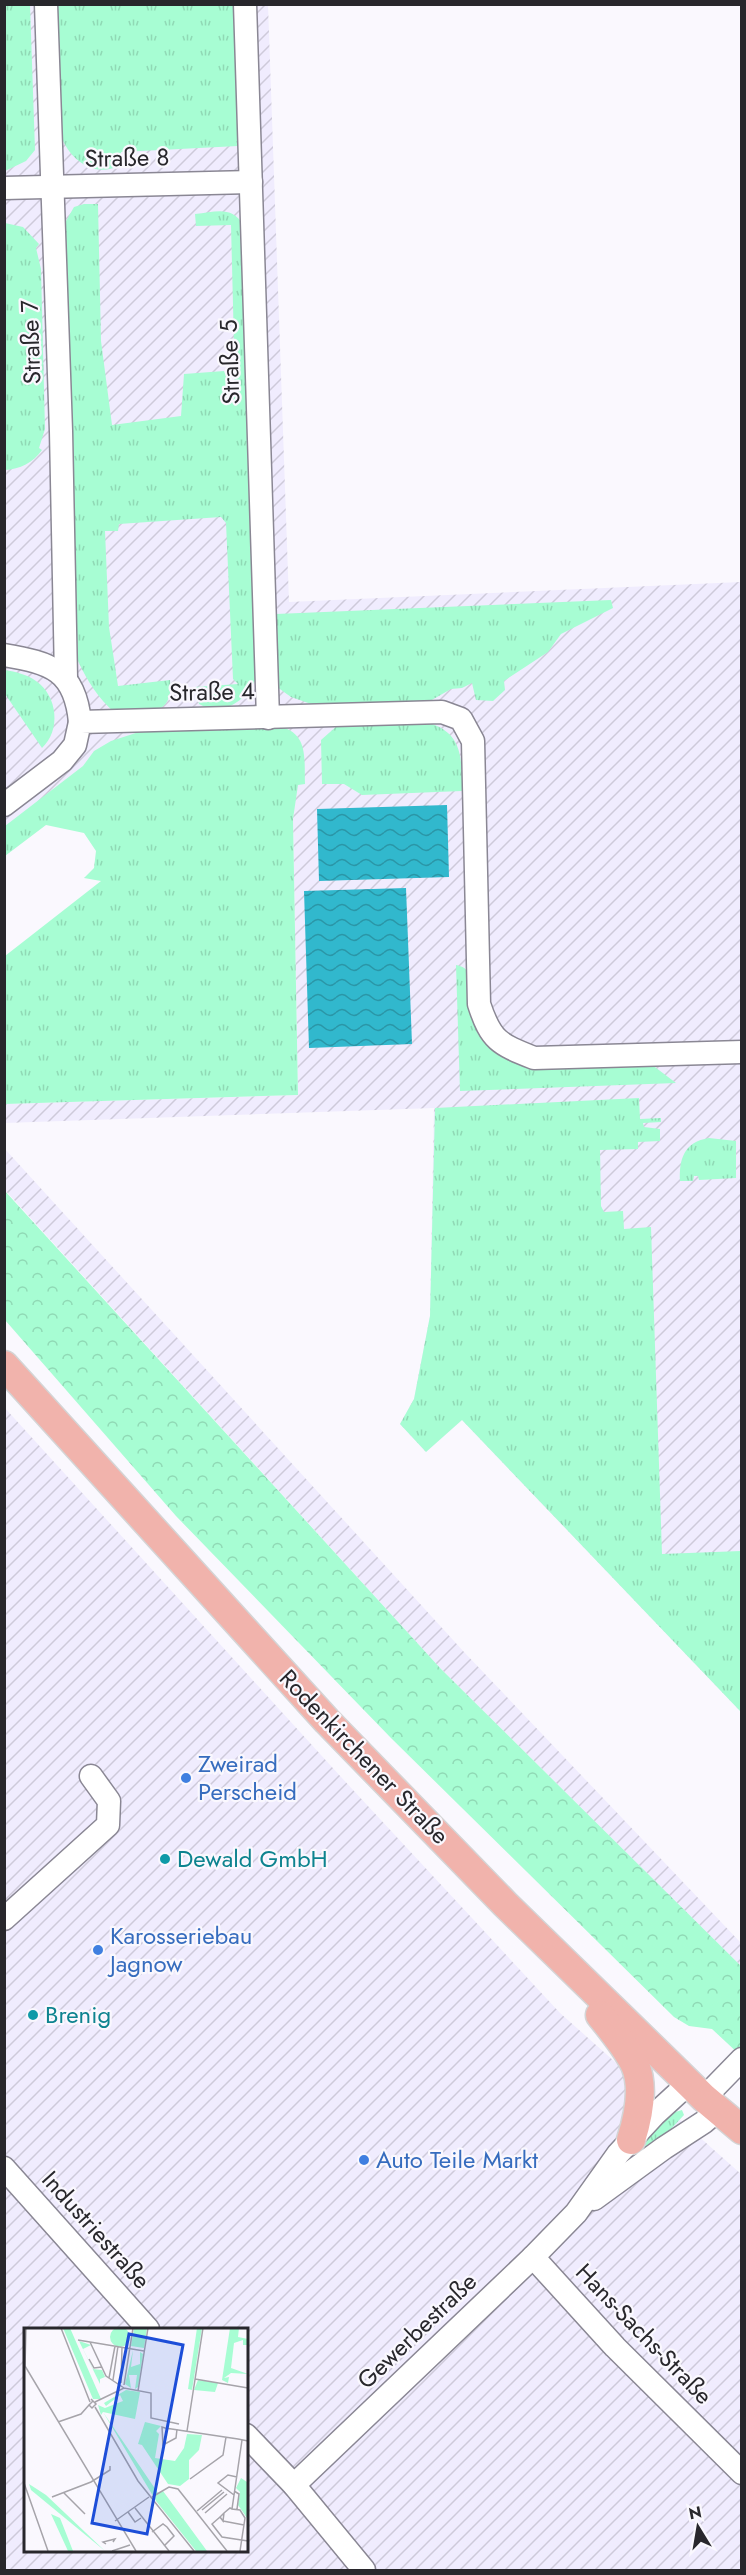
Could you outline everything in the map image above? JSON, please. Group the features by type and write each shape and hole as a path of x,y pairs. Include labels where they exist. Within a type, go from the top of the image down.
{"main road":[{"name":"Rodenkirchener Straße","path":"4,1365 327,1721 505,1904 741,2130"},
{"path":"566,1963 584,1994 636,2066 640,2095 631,2140"}],"street":[{"name":"Straße 7","path":"46,4 66,678"},
{"name":"Straße 5","path":"245,4 268,718"},
{"name":"Straße 8","path":"4,188 251,182"},
{"path":"4,655 29,659 49,666 66,678 75,695 80,722 75,745 62,761 4,805"},
{"name":"Straße 4","path":"80,722 442,711 461,719 473,741 479,1004 487,1029 504,1045 534,1058 741,1052"},
{"path":"4,1919 108,1825 109,1801 91,1776"},
{"path":"704,2097 741,2059"},
{"name":"Gewerbestraße","path":"294,2485 533,2257 576,2212 631,2140 704,2097"},
{"name":"Gewerbestraße","path":"576,2212 704,2122 704,2097"},
{"name":"Industriestraße","path":"4,2168 147,2328"},
{"name":"Hans-Sachs-Straße","path":"533,2257 615,2347 741,2473"},
{"path":"248,2437 294,2485 364,2571"}],"shaded area":[{"path":"5,5 268,5 289,602 741,582 741,1712 462,1420 426,1452 400,1424 414,1399 430,1316 434,1108 5,1123 4,1104 298,1095 293,819 295,798 78,781 4,834"},
{"path":"4,1148 464,1652 741,1943 741,1966 441,1669 5,1190"},
{"path":"4,1407 341,1777 560,2013 741,2174 741,2570 5,2570"}],"green space":[{"path":"4,5 30,5 35,150 26,161 5,171"},
{"path":"55,5 237,5 241,137 238,146 121,152 121,165 100,170 91,168 74,157 59,131"},
{"path":"98,204 101,341 112,425 181,416 184,374 224,371 230,385 235,385 231,225 196,226 195,214 229,212 244,226 258,675 242,698 226,707 209,708 199,704 195,687 238,684 233,679 226,523 221,517 119,524 118,531 105,531 109,627 118,686 170,680 170,693 162,707 147,712 115,713 103,702 78,661 62,228 74,207"},
{"path":"5,223 23,227 39,244 36,248 41,269 45,429 39,448 42,450 38,455 26,464 5,470"},
{"path":"611,600 613,608 561,634 548,652 504,681 505,690 493,701 476,700 472,683 462,688 451,689 430,701 314,705 291,697 277,687 276,614"},
{"path":"5,670 36,681 49,695 53,704 54,723 48,741 42,748 5,694"},
{"path":"424,722 446,732 458,747 462,767 462,791 362,795 344,784 322,784 321,740 338,725"},
{"path":"281,727 290,730 301,742 305,766 305,784 298,785 293,819 298,1095 5,1104 5,956 101,881 84,878 94,868 96,851 84,833 46,825 5,856 5,826 83,766 94,751 111,741 142,731"},
{"path":"456,965 468,971 470,976 472,1013 478,1034 491,1049 508,1060 528,1067 651,1064 676,1083 460,1091"},
{"path":"639,1098 640,1119 661,1118 661,1122 643,1123 644,1127 660,1129 660,1141 638,1142 638,1149 600,1150 601,1206 604,1212 623,1211 624,1229 651,1227 662,1554 741,1551 741,1712 462,1420 426,1452 400,1424 414,1399 430,1316 435,1108"},
{"path":"709,1138 736,1141 736,1178 699,1180 698,1176 694,1176 693,1181 680,1181 682,1159 685,1153 694,1143"},
{"path":"4,1190 441,1669 741,1966 741,2056 712,2029 689,2026 674,2017 391,1738 176,1516 5,1320"},
{"path":"682,2110 684,2115 670,2130 632,2156 668,2114"}],"water":[{"path":"447,805 449,877 319,881 317,809"},
{"path":"406,888 412,1044 309,1048 304,891"}],"place":[{"name":"Zweirad Perscheid","path":"186,1778"},
{"name":"Dewald GmbH","path":"165,1859"},
{"name":"Karosseriebau Jagnow","path":"98,1950"},
{"name":"Brenig","path":"33,2015"},
{"name":"Auto Teile Markt","path":"364,2160"}]}
